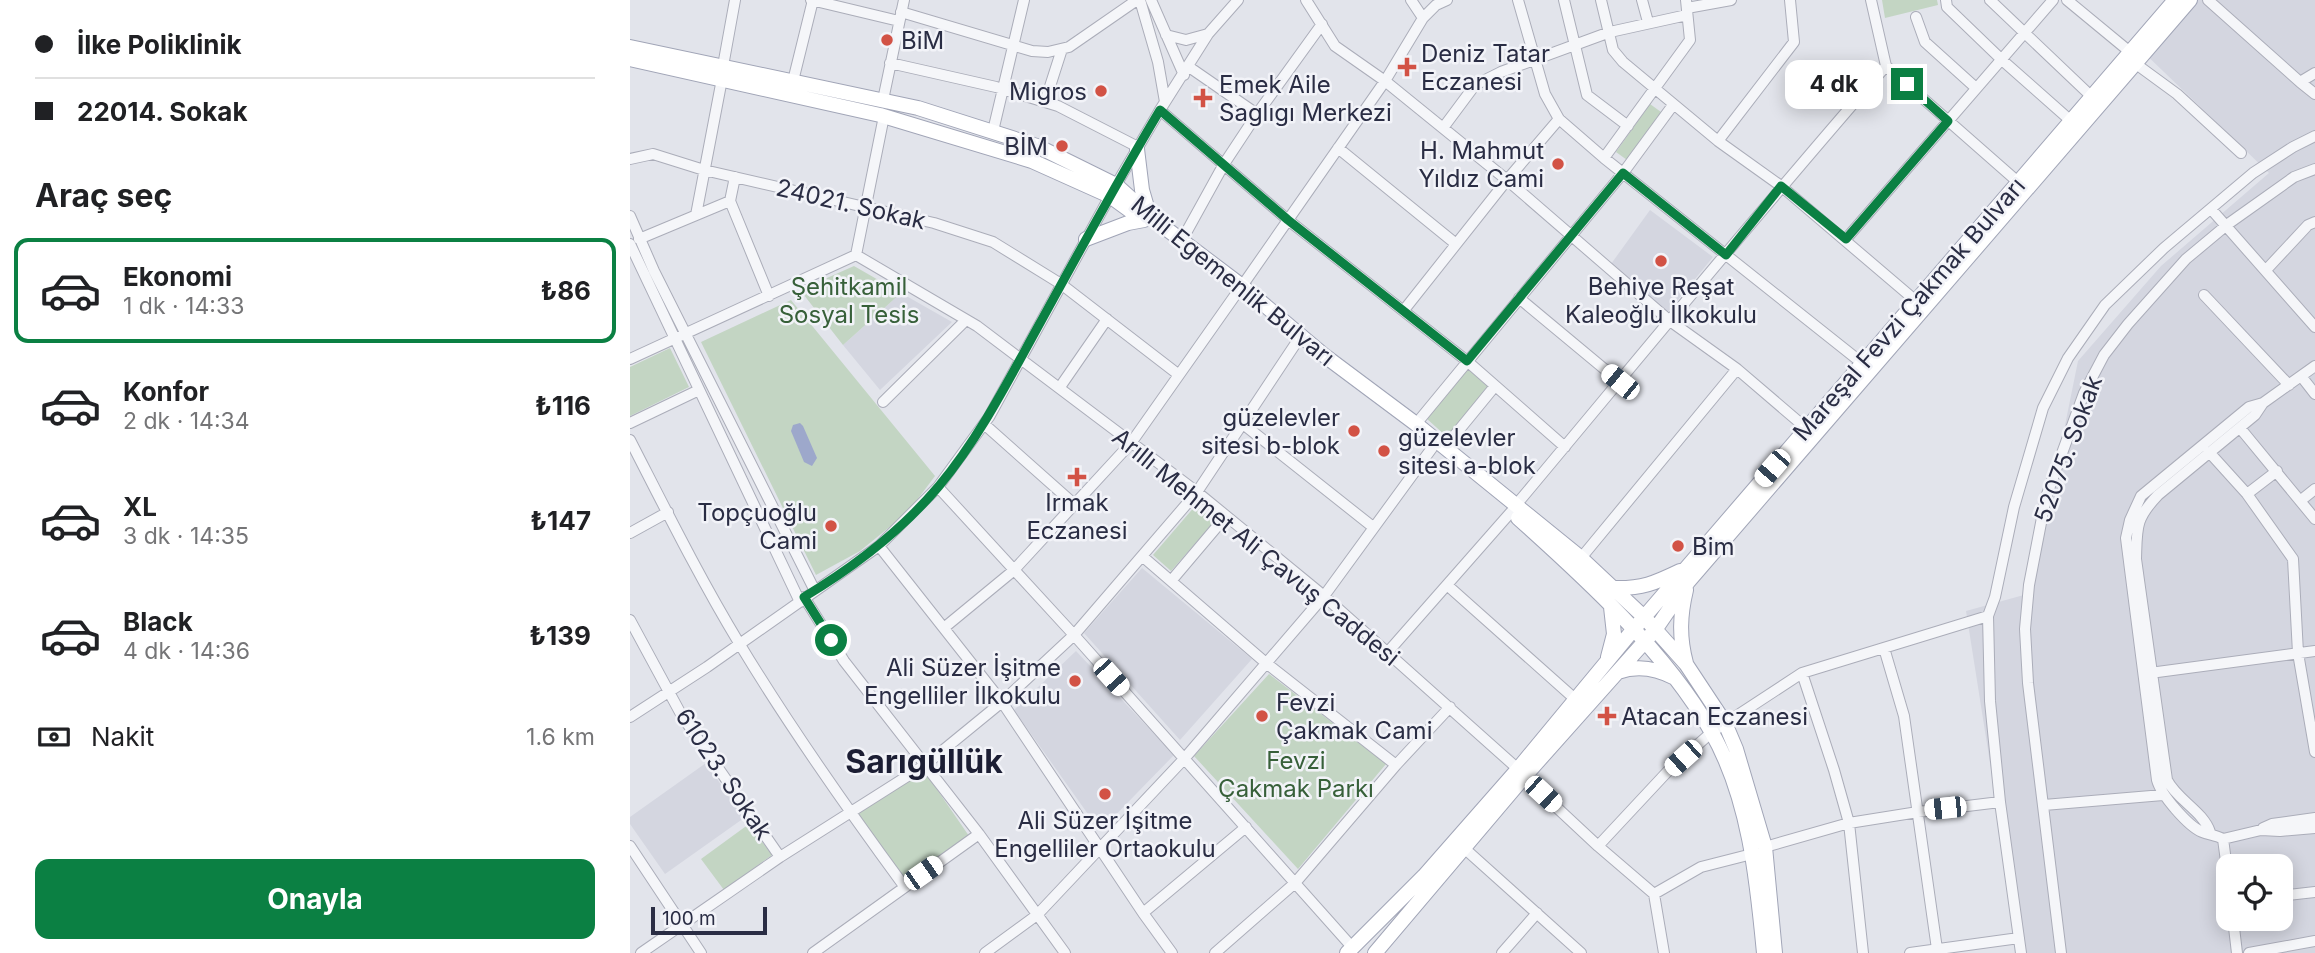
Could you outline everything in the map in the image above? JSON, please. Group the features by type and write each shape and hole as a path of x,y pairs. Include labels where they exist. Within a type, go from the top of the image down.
{"main road":[{"name":"Mareşal Fevzi Çakmak Bulvarı","path":"1611,667 1633,630 1687,575 1806,428 2071,121 2133,58 2175,0"},
{"path":"1375,953 1464,848 1575,699 1655,630 1687,575 2133,58 2190,0"},
{"name":"Milli Egemenlik Bulvarı","path":"630,47 884,116 1032,161 1113,191"},
{"name":"Milli Egemenlik Bulvarı","path":"630,59 793,81 883,100 1037,146 1113,191 1416,424 1438,447"},
{"path":"1086,239 1147,218 1138,148"},
{"name":"Milli Egemenlik Bulvarı","path":"1147,218 1182,240 1296,343 1438,447 1514,509 1581,558 1645,618 1686,664 1725,723 1736,749 1759,850"},
{"name":"Milli Egemenlik Bulvarı","path":"1514,509 1573,567 1675,678 1712,732 1759,850"},
{"path":"1613,588 1634,589 1687,575"},
{"path":"1686,664 1681,640 1680,614 1687,575"},
{"path":"1349,950 1424,876 1521,773 1611,667 1614,634 1611,607"},
{"path":"1611,667 1633,667 1663,672 1675,678"},
{"path":"1759,850 1764,953"},
{"path":"1759,850 1775,953"}],"street":[{"path":"696,215 735,0"},
{"path":"793,81 812,0 900,16 1013,46 1048,52 1069,47 1138,0 1158,62 1163,106 1288,220 1467,361 1565,447"},
{"path":"883,100 904,0"},
{"path":"993,131 1024,0"},
{"path":"1152,0 1166,35 1186,71 1257,114"},
{"path":"630,717 879,546 938,487 984,424 1163,106 1226,5 1238,0"},
{"path":"1306,0 1335,46 1385,81 1443,128 1670,321 1737,369 1806,428"},
{"path":"1411,0 1423,18"},
{"path":"945,627 1013,571 1131,443 1385,81 1423,18 1436,5 1447,0"},
{"path":"1518,0 1545,94 1559,119 1604,158 1862,363"},
{"path":"1564,0 1587,94 1628,126"},
{"path":"1601,0 1613,50 1623,62 1718,141 1781,186 1916,300"},
{"path":"1642,0 1648,22"},
{"path":"1443,128 1475,85 1610,32 1687,8 1731,0"},
{"path":"1718,141 1794,42 1790,0"},
{"path":"1871,0 1886,66 2018,182"},
{"path":"1990,0 2092,97"},
{"path":"1846,239 2053,0"},
{"path":"2067,0 2178,94 2241,153"},
{"path":"2208,0 2315,94"},
{"path":"1950,1 1947,7 2071,121"},
{"path":"1604,158 1690,40 1687,8"},
{"path":"1916,17 1925,42 1976,88"},
{"path":"1182,240 1224,164 1322,24"},
{"path":"1166,35 1186,40 1208,34"},
{"path":"1045,102 1062,49"},
{"path":"890,63 1002,89 1058,106 1138,148"},
{"path":"1387,653 1514,509 1781,186 1886,66"},
{"path":"2300,82 2315,73"},
{"path":"1416,424 1623,173 1673,105"},
{"path":"630,359 856,256 884,116"},
{"path":"1404,310 1559,119"},
{"path":"2021,953 2000,803 1990,701 1988,616 1995,597 2014,507 2043,408 2068,358 2105,305 2164,248 2253,173 2315,136"},
{"path":"1338,148 1456,244"},
{"name":"24021. Sokak","path":"630,159 653,154 704,170 934,223 993,242 1061,284 1179,375"},
{"name":"52075. Sokak","path":"2061,953 2028,683 2025,629 2033,558 2046,497 2084,393 2104,355 2128,324 2178,268 2225,226 2294,177 2315,169"},
{"path":"735,177 730,201 769,296"},
{"path":"634,241 730,201"},
{"path":"2211,209 2315,327"},
{"path":"630,216 634,241 674,340 802,600 884,715 979,834 1065,953"},
{"path":"2266,270 2308,225 2315,222"},
{"path":"634,241 686,334 815,591"},
{"name":"Arıllı Mehmet Ali Çavuş Caddesi","path":"856,256 966,320 1021,357 1197,492 1324,596 1654,894"},
{"path":"2204,295 2289,385"},
{"path":"1519,298 1620,382"},
{"path":"1060,387 1107,319"},
{"path":"883,402 966,320"},
{"path":"641,953 780,857 925,765 1002,702 1074,635 1197,492 1296,343"},
{"path":"2315,366 2263,403 2249,407 2141,496 2126,538 2157,780 2163,795 2202,832 2210,832 2223,839 2260,830 2272,824 2315,818"},
{"path":"1581,558 1737,369"},
{"path":"2301,376 2315,394"},
{"path":"985,953 1037,915 1184,759 1324,596 1373,527 1438,447 1495,386"},
{"path":"630,423 699,390"},
{"path":"2210,832 2207,823 2173,792 2167,780 2136,559 2137,523 2147,506 2158,495 2255,415 2263,403"},
{"path":"984,424 1074,504"},
{"path":"1244,424 1373,527"},
{"path":"2240,428 2315,519"},
{"path":"630,440 739,644 850,813 904,886"},
{"path":"2209,452 2247,494 2293,559 2298,653 2315,752"},
{"path":"2247,494 2277,471"},
{"path":"938,487 1246,827 1349,950"},
{"path":"2300,501 2315,489"},
{"path":"630,533 667,512"},
{"path":"1171,581 1226,516"},
{"path":"879,546 1002,702 1172,953"},
{"path":"1142,556 1266,663 1396,765"},
{"path":"1447,585 1575,699"},
{"path":"1598,846 1668,771 1712,732 1802,673 1988,616"},
{"name":"61023. Sokak","path":"630,621 682,716 780,857"},
{"path":"1884,648 1904,716 1937,949"},
{"path":"2150,673 2315,651"},
{"path":"1802,673 1835,771 1849,823 1863,953"},
{"path":"1215,953 1295,883 1396,765 1450,707"},
{"path":"2044,805 2163,795"},
{"path":"1664,953 1654,894 1701,867 1849,823 1918,811 2000,803"},
{"path":"1143,913 1246,827"},
{"path":"2260,830 2315,828"},
{"path":"813,953 979,834"},
{"path":"2223,839 2225,854"},
{"path":"630,846 701,953"},
{"path":"1464,848 1581,953"},
{"path":"2293,894 2315,891"},
{"path":"1502,953 1536,913"},
{"path":"2234,931 2236,953"},
{"path":"1910,953 2019,938"},
{"path":"2249,953 2315,941"}],"shaded area":[{"path":"2181,0 2315,0 2315,953 2020,953 1966,611 2031,593 2078,361 2161,266 2269,173 2138,47"},
{"name":"Behiye Reşat Kaleoğlu İlkokulu","path":"1650,210 1713,257 1668,312 1611,264"},
{"path":"901,293 952,322 880,390 843,345"},
{"path":"1142,568 1252,659 1180,740 1084,633"},
{"path":"1076,651 1174,755 1100,831 1014,710"},
{"path":"706,763 744,818 665,874 630,824 630,817"}],"green space":[{"path":"1882,0 1937,0 1938,5 1885,18"},
{"path":"1650,104 1661,112 1627,160 1616,152"},
{"name":"Şehitkamil Sosyal Tesis","path":"854,266 901,293 843,345 800,290"},
{"path":"791,300 935,476 908,512 860,551 816,575 701,342"},
{"path":"670,348 689,387 630,416 630,367"},
{"path":"1468,369 1489,388 1447,437 1426,418"},
{"path":"1196,505 1215,521 1171,571 1153,555"},
{"name":"Fevzi Çakmak Parkı","path":"1269,674 1386,764 1298,869 1194,756"},
{"path":"923,769 969,836 905,881 858,813"},
{"path":"749,824 772,855 724,890 701,859"}],"water":[{"path":"800,423 817,458 812,466 804,462 791,431 793,425"}],"place":[{"name":"BiM","path":"887,40"},
{"name":"Deniz Tatar Eczanesi","path":"1407,67"},
{"name":"Migros","path":"1101,91"},
{"name":"Emek Aile Saglıgı Merkezi","path":"1203,98"},
{"name":"BİM","path":"1062,146"},
{"name":"H. Mahmut Yıldız Cami","path":"1558,164"},
{"name":"Behiye Reşat Kaleoğlu İlkokulu","path":"1661,261"},
{"name":"güzelevler sitesi b-blok","path":"1354,431"},
{"name":"güzelevler sitesi a-blok","path":"1384,451"},
{"name":"Irmak Eczanesi","path":"1077,477"},
{"name":"Topçuoğlu Cami","path":"831,526"},
{"name":"Bim","path":"1678,546"},
{"name":"Ali Süzer İşitme Engelliler İlkokulu","path":"1075,681"},
{"name":"Fevzi Çakmak Cami","path":"1262,716"},
{"name":"Atacan Eczanesi","path":"1607,716"},
{"name":"Ali Süzer İşitme Engelliler Ortaokulu","path":"1105,794"}],"district":[{"name":"Sarıgüllük","path":"924,761"}],"route":[{"path":"831,640 804,597 879,546 916,511 964,454 989,416 1115,185 1160,110 1288,220 1467,361 1623,173 1726,255 1781,186 1846,239 1948,121 1907,84"}]}
